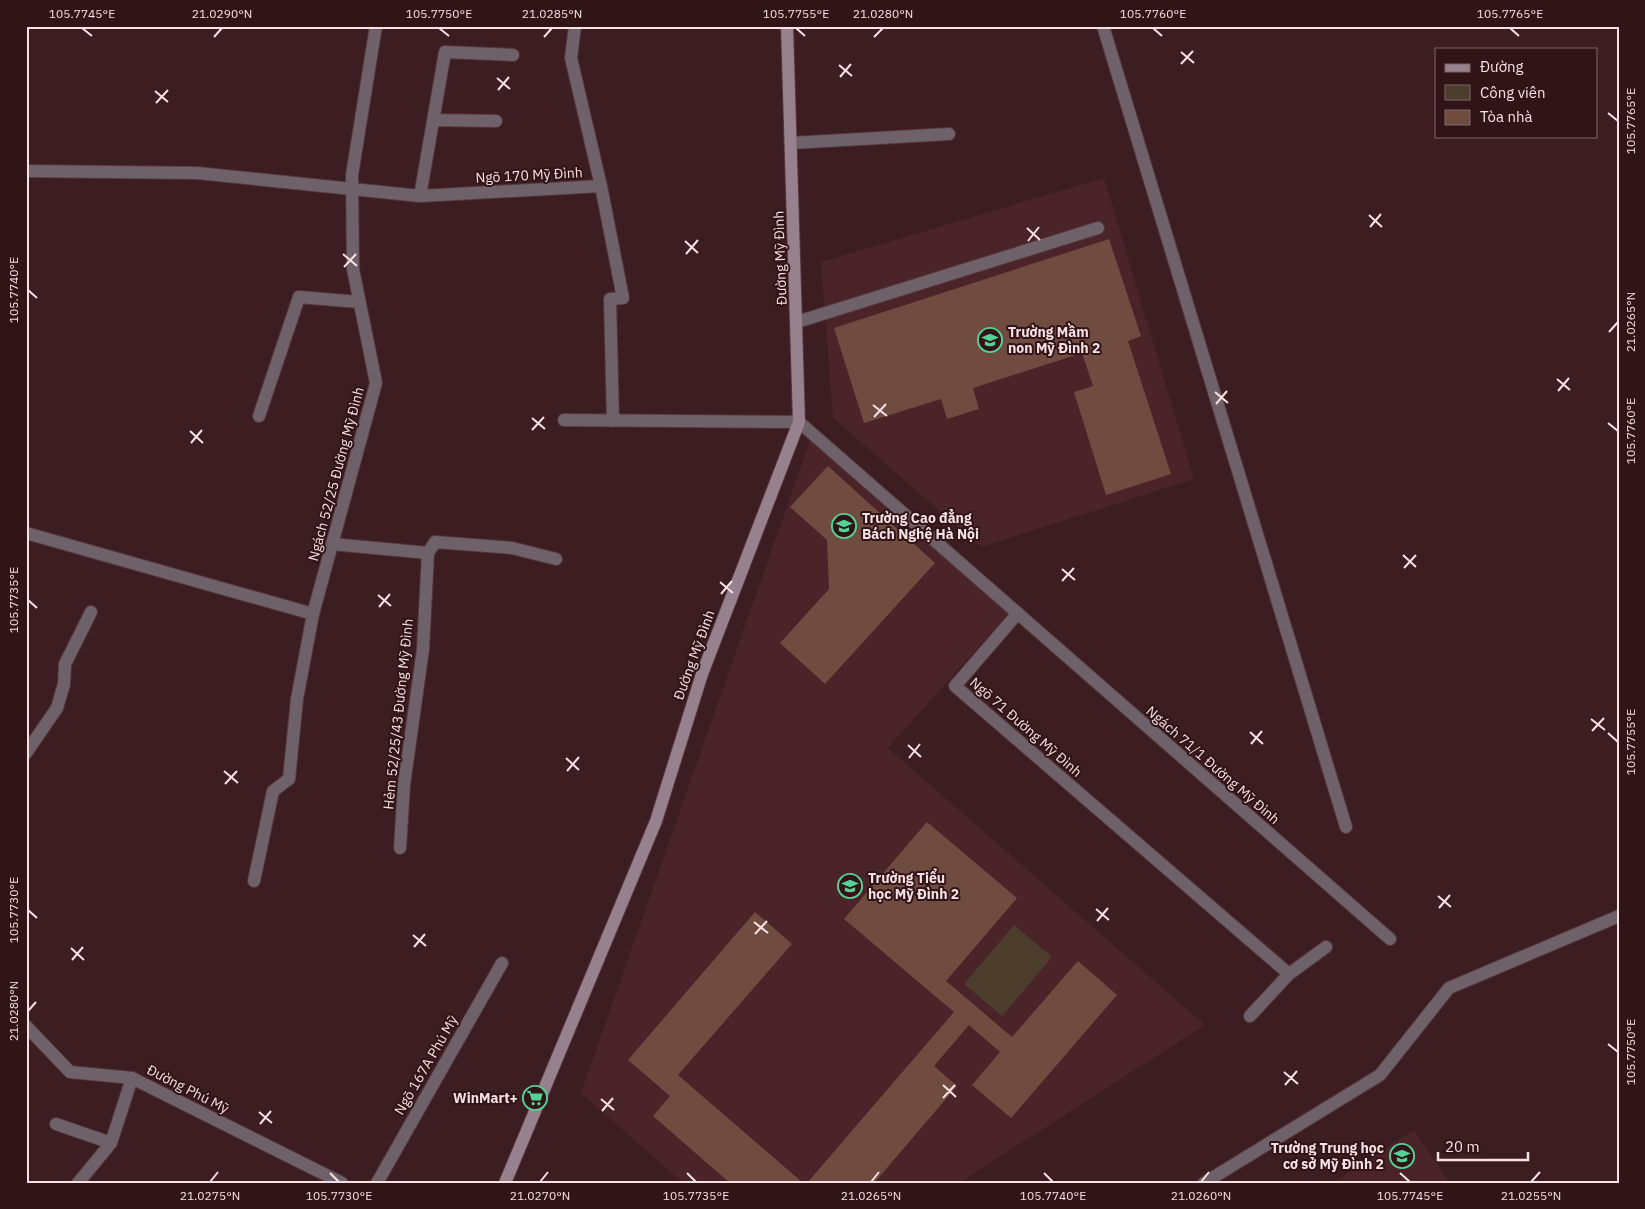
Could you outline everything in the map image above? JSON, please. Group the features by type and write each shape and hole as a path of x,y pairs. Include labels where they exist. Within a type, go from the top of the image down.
{"street":[{"name":"Ngách 52/25 Đường Mỹ Đình","path":"254,881 273,791 288,779 297,699 313,614 376,382 353,269 352,175 376,26"},
{"path":"575,26 571,58 601,186"},
{"name":"Đường Mỹ Đình","path":"505,1183 656,821 702,674 799,422 787,26"},
{"path":"1103,26 1346,827"},
{"path":"420,196 445,52 513,55"},
{"path":"433,120 496,121"},
{"path":"791,143 949,134"},
{"path":"26,171 197,174 352,190"},
{"name":"Ngõ 170 Mỹ Đình","path":"352,190 420,196 601,186 623,298 610,299 613,420"},
{"path":"797,322 1098,228"},
{"path":"259,416 298,297 359,302"},
{"path":"564,420 799,422 1018,613"},
{"path":"26,533 313,614"},
{"path":"332,544 428,553 435,542 512,548 556,559"},
{"name":"Hẻm 52/25/43 Đường Mỹ Đình","path":"400,848 404,785 423,649 428,553"},
{"path":"26,753 57,708 64,684 66,664 91,612"},
{"name":"Ngách 71/1 Đường Mỹ Đình","path":"1018,613 1390,939"},
{"name":"Ngõ 71 Đường Mỹ Đình","path":"1018,613 955,686 1289,974"},
{"path":"1204,1183 1380,1075 1450,988 1619,916"},
{"path":"1250,1016 1289,974 1326,947"},
{"name":"Ngõ 167A Phú Mỹ","path":"376,1183 502,963"},
{"name":"Đường Phú Mỹ","path":"26,1026 70,1072 132,1078 342,1183"},
{"path":"78,1183 112,1143 132,1078"},
{"path":"56,1124 112,1143"}],"shaded area":[{"name":"Trường Mầm non Mỹ Đình 2","path":"1104,178 1194,479 981,547 833,418 821,262"},
{"name":"Trường Tiểu học Mỹ Đình 2","path":"811,438 1008,614 888,748 1205,1025 959,1183 683,1183 581,1093"},
{"name":"Trường Trung học cơ sở Mỹ Đình 2","path":"1414,1130 1450,1183 1333,1183"}],"green space":[{"path":"1014,925 1052,957 1002,1016 964,984"}],"building":[{"path":"1109,239 1141,336 1128,341 1171,474 1106,495 1074,392 1093,386 1082,353 973,388 979,409 947,419 941,399 864,423 834,328"},
{"path":"828,466 935,563 825,684 780,643 829,589 827,540 790,507"},
{"path":"927,822 1017,898 946,981 1012,1037 1078,961 1117,995 1011,1118 972,1085 1000,1052 969,1025 934,1066 957,1086 874,1183 807,1183 954,1012 844,919"},
{"path":"755,912 792,944 678,1075 803,1183 730,1183 653,1116 670,1096 628,1060"}],"place":[{"name":"Trường Mầm non Mỹ Đình 2","path":"990,340"},
{"name":"Trường Cao đẳng Bách Nghệ Hà Nội","path":"844,526"},
{"name":"Trường Tiểu học Mỹ Đình 2","path":"850,886"},
{"name":"WinMart+","path":"535,1098"},
{"name":"Trường Trung học cơ sở Mỹ Đình 2","path":"1402,1156"}]}
